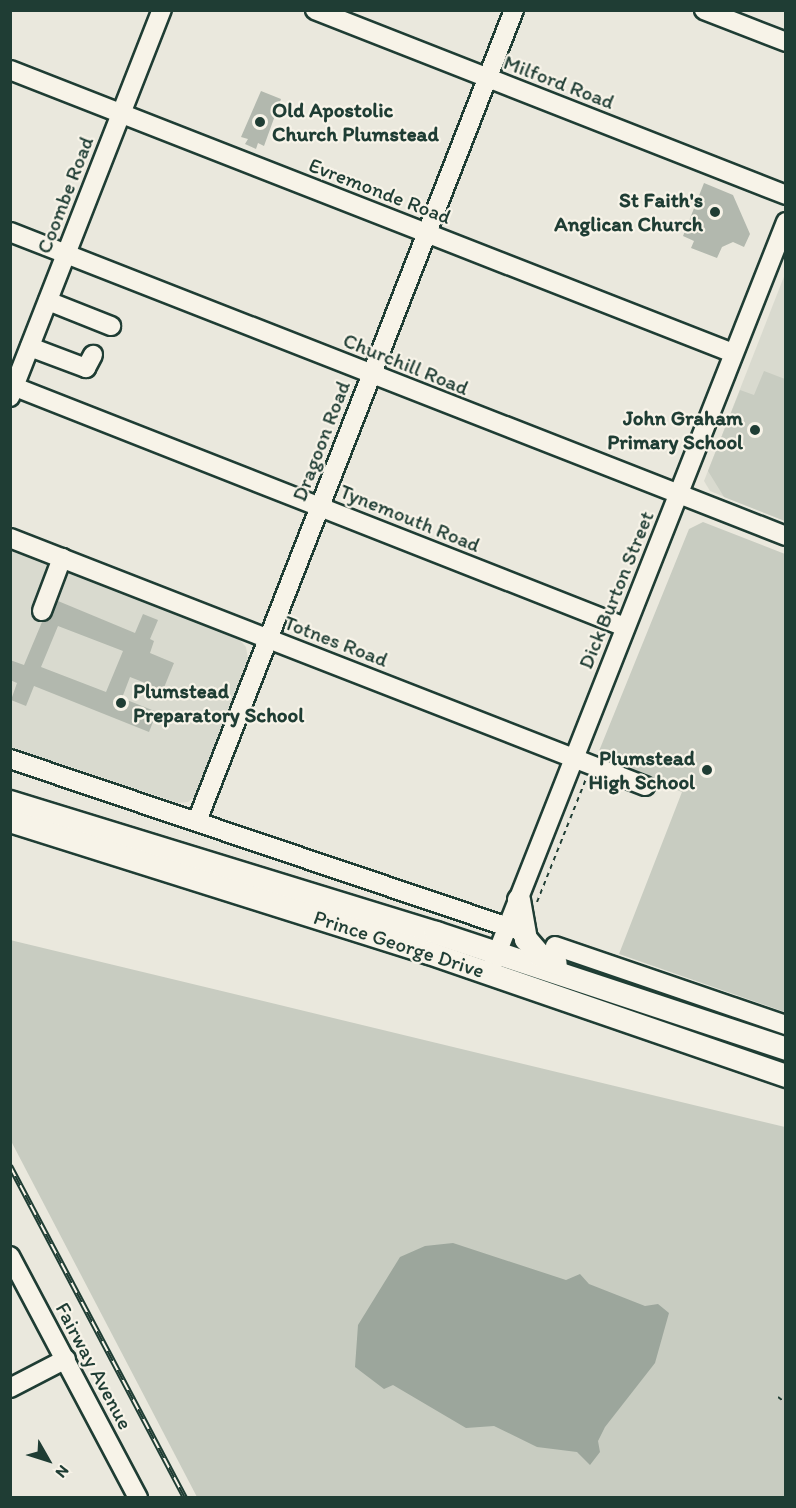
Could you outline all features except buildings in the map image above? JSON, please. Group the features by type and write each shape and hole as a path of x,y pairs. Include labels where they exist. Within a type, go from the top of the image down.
{"main road":[{"name":"Prince George Drive","path":"10,801 493,963 786,1076"},
{"name":"Prince George Drive","path":"10,821 493,963 644,1002 786,1049"},
{"path":"528,902 514,929 547,960 644,1002"}],"street":[{"name":"Coombe Road","path":"12,390 162,10"},
{"name":"Milford Road","path":"315,10 786,195"},
{"name":"Dragoon Road","path":"197,821 514,10"},
{"path":"704,10 786,42"},
{"name":"Evremonde Road","path":"10,70 733,353"},
{"name":"Dick Burton Street","path":"528,902 573,759 786,222"},
{"name":"Churchill Road","path":"10,232 786,536"},
{"path":"48,301 111,326"},
{"path":"30,347 86,368 93,355"},
{"name":"Tynemouth Road","path":"12,390 320,507 625,627"},
{"name":"Totnes Road","path":"10,538 645,786"},
{"path":"42,611 62,558"},
{"path":"10,759 197,821 459,913 514,929 493,963"},
{"path":"555,946 786,1025"},
{"name":"Fairway Avenue","path":"10,1256 138,1497"},
{"path":"10,1388 66,1359"}],"path":[{"path":"528,902 587,777"},
{"path":"778,1397 786,1403"}],"shaded area":[{"name":"John Graham Primary School","path":"785,274 785,521 710,491 704,481"},
{"name":"John Graham Primary School","path":"764,371 785,379 785,521 724,497 708,471 740,390 754,395"},
{"name":"Plumstead High School","path":"703,522 785,554 785,1012 619,954 682,792 604,760 599,751 689,529"},
{"name":"Plumstead Preparatory School","path":"10,549 238,638 246,647 248,659 195,797 188,802 178,803 11,747"},
{"path":"10,940 785,1127 785,1497 197,1497 11,1141"},
{"path":"453,1243 566,1280 580,1274 589,1284 645,1306 658,1304 669,1313 655,1363 605,1427 598,1441 600,1452 590,1465 577,1452 537,1447 494,1426 466,1428 393,1385 384,1389 355,1367 358,1325 400,1257 425,1246"}],"railway":[{"path":"10,1166 185,1498"}],"place":[{"name":"Old Apostolic Church Plumstead","path":"260,122"},
{"name":"St Faith's Anglican Church","path":"715,212"},
{"name":"John Graham Primary School","path":"755,430"},
{"name":"Plumstead Preparatory School","path":"121,703"},
{"name":"Plumstead High School","path":"707,770"}]}
